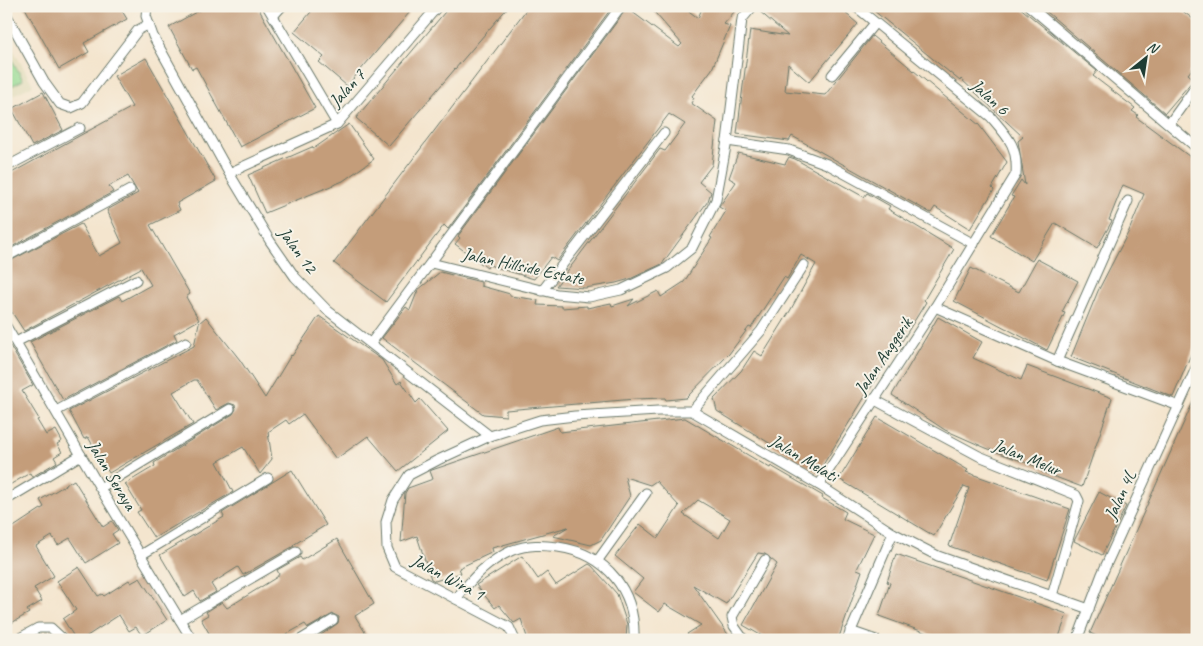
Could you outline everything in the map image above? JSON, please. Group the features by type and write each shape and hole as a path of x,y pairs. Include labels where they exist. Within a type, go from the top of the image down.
{"street":[{"path":"267,6 337,124"},
{"path":"273,16 282,6"},
{"name":"Jalan 7","path":"229,173 337,124 438,6"},
{"name":"Jalan Hillside Estate","path":"371,343 621,6"},
{"name":"Jalan Hillside Estate","path":"431,263 542,291 589,297 621,290 667,268 692,248 716,200 727,140 742,19 753,6"},
{"name":"Jalan 6","path":"855,6 991,117 1009,140 1017,156 1016,174 974,244"},
{"path":"1029,6 1197,148"},
{"path":"1193,6 1197,9"},
{"name":"Jalan 12","path":"146,7 153,36 229,173 270,241 295,277 327,310 490,436"},
{"path":"6,14 44,82 60,104 71,108 82,103 138,30 149,24"},
{"path":"832,75 875,23"},
{"path":"1169,124 1197,85"},
{"path":"6,167 80,128"},
{"path":"542,291 664,133"},
{"path":"727,140 789,150 827,164 974,244"},
{"path":"6,257 130,190"},
{"path":"1057,361 1128,201"},
{"name":"Jalan Anggerik","path":"819,485 974,244"},
{"path":"490,436 540,420 658,411 692,411 761,331 804,265"},
{"path":"16,342 136,280"},
{"path":"935,307 1057,361 1180,406"},
{"name":"Jalan Seraya","path":"6,326 100,488 192,640"},
{"path":"56,411 186,342"},
{"name":"Jalan 4L","path":"1077,640 1102,574 1197,366"},
{"name":"Jalan Melur","path":"873,399 980,456 1076,495 1078,501 1052,596"},
{"path":"100,488 230,409"},
{"name":"Jalan Melati","path":"692,411 819,485 893,534 938,556 1088,609"},
{"name":"Jalan Wira 1","path":"490,436 409,475 393,500 386,522 387,548 395,566 509,627 514,640"},
{"path":"6,500 81,455"},
{"path":"141,555 268,478"},
{"path":"598,560 646,493"},
{"path":"876,640 849,635 893,534"},
{"path":"456,599 476,574 514,550 539,544 570,549 598,560 613,574 627,595 635,628 634,640"},
{"path":"180,620 296,552"},
{"path":"744,640 734,626 732,617 764,560"},
{"path":"300,640 333,620"},
{"path":"16,640 38,628 51,628 64,640"}],"shaded area":[{"path":"6,37 33,85 6,99"}],"green space":[{"path":"6,49 23,80 6,89"}],"building":[{"path":"24,6 119,6 127,19 84,43 89,52 59,69"},
{"path":"207,6 257,6 315,108 240,147 196,67 192,69 169,27"},
{"path":"316,6 415,6 347,86 319,62 324,57 294,32"},
{"path":"450,6 509,6 389,146 356,118"},
{"path":"529,6 613,6 448,229 444,225 386,302 334,263"},
{"path":"649,6 682,6 698,18 703,6 739,6 724,24 730,26 712,69 692,96 694,98 691,103 717,121 712,165 699,182 711,192 708,201 662,264 630,279 616,283 585,288 556,286 660,149 665,151 685,124 669,114 557,261 551,257 534,279 489,265 487,268 455,244 460,238 458,236 627,8 679,47 682,44"},
{"path":"759,6 837,6 858,24 809,82 788,64 785,91 825,95 872,36 979,125 1007,162 992,188 994,190 970,229 935,207 931,213 792,136 789,141 737,134 750,30 788,36 758,10"},
{"path":"868,6 1018,6 1097,71 1093,76 1135,108 1132,111 1138,115 1136,117 1197,162 1197,340 1173,397 1071,357 1098,291 1129,231 1144,194 1123,185 1109,220 1112,221 1097,248 1055,223 1032,261 991,236 1014,197 1011,196 1021,180 1025,185 1018,141 1023,137 961,79 960,81"},
{"path":"1040,6 1176,6 1197,22 1197,63 1188,74 1194,79 1165,113"},
{"path":"146,58 216,181 177,203 180,210 150,225 190,294 186,297 199,320 174,334 177,340 63,400 30,342 119,296 122,301 151,285 141,268 24,331 6,303 6,263 81,224 99,256 122,243 107,210 138,193 128,176 109,186 113,192 6,250 6,176 132,107 114,76"},
{"path":"43,92 63,130 32,146 12,109"},
{"path":"349,124 374,159 343,181 265,213 248,175 312,147 313,149"},
{"path":"738,153 785,164 789,157 795,159 864,197 867,193 890,206 888,209 954,249 924,300 926,302 902,341 900,340 818,473 717,411 714,399 741,371 754,351 762,356 790,311 816,264 801,255 787,279 784,277 751,328 749,327 729,354 686,398 666,400 665,398 635,399 506,410 506,416 483,414 382,338 406,307 410,310 418,290 440,272 481,282 481,286 510,294 510,296 538,300 537,305 562,306 562,308 587,306 587,308 611,303 612,306 634,299 628,306 658,291 661,297 684,282 712,238 710,237 726,211 719,207 736,182 729,178"},
{"path":"1037,259 1078,281 1062,312 1065,313 1047,350 954,301 971,268 1019,292"},
{"path":"319,316 382,360 397,384 401,381 416,403 420,399 448,431 398,471 368,436 336,459 303,414 289,424 286,420 268,432 272,459 260,474 243,447 217,462 233,492 154,538 137,512 141,510 125,484 155,466 154,463 233,414 236,409 235,405 229,403 216,410 197,380 194,380 173,392 193,424 109,473 88,437 84,439 69,411 194,346 199,323 206,317 240,360 265,398 291,355"},
{"path":"938,317 982,342 973,358 1021,380 1027,366 1112,398 1082,487 1042,472 1043,469 986,448 945,430 892,395"},
{"path":"6,339 33,385 22,391 39,419 37,420 46,435 56,430 62,441 57,444 62,452 54,457 57,462 32,477 30,473 6,487"},
{"path":"1197,393 1197,640 1104,640 1090,633"},
{"path":"877,417 968,470 966,472 1070,509 1047,580 949,546 969,488 964,486 934,536 839,479"},
{"path":"685,418 770,468 771,466 823,496 822,498 846,512 843,519 874,534 857,569 862,571 838,640 769,640 743,625 777,564 765,554 758,553 726,604 693,585 732,640 692,640 687,634 701,625 665,604 659,612 633,592 643,579 615,556 640,524 658,538 679,506 656,481 650,485 625,477 630,496 601,540 591,545 553,536 568,527 492,548 493,552 459,568 461,573 435,581 431,579 417,536 401,542 405,493 408,488 433,479 430,471 432,470 558,427 560,432","holes":["698,500 730,519 719,538 683,514"]},
{"path":"292,470 326,525 243,575 238,567 211,584 216,592 200,601 194,591 185,597 160,555 224,517 222,513"},
{"path":"74,480 103,527 112,521 118,530 112,534 118,543 86,563 70,538 58,545 52,536 36,546 54,576 34,588 42,601 27,610 29,613 6,626 6,532 44,507 40,500"},
{"path":"1099,492 1126,506 1102,555 1074,541"},
{"path":"337,539 374,604 355,616 370,640 314,640 338,623 339,617 333,614 308,628 305,624 276,640 213,640 201,619 208,615 206,612 222,602 227,608 277,577 279,574 277,570 300,557 302,560"},
{"path":"896,554 1067,614 1058,640 946,640 879,616 890,583 887,582"},
{"path":"522,556 538,579 547,572 556,585 589,564 592,566 617,594 627,624 626,640 528,640 521,619 514,623 499,605 495,608 476,585"},
{"path":"79,567 98,596 102,594 104,596 129,580 131,583 140,578 167,620 142,636 136,627 129,631 119,615 81,640 76,640 63,619 76,610 57,581"}]}
